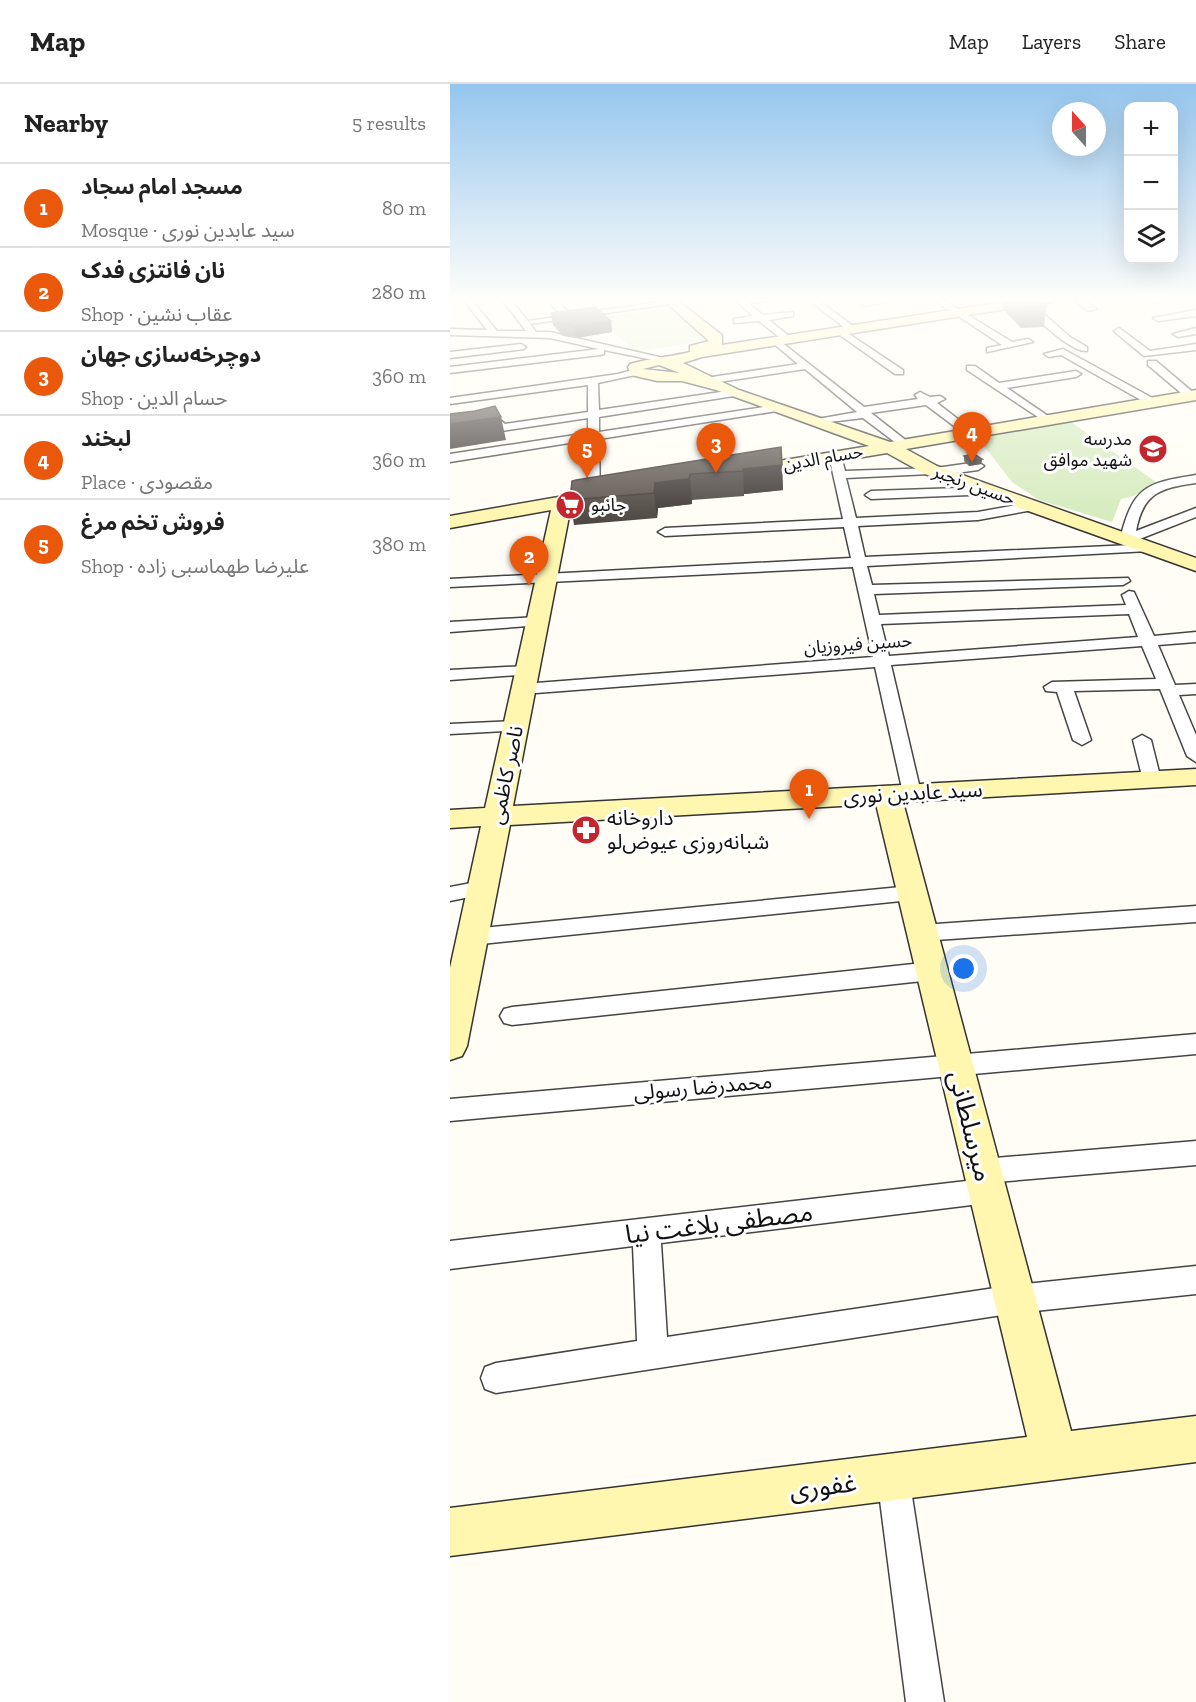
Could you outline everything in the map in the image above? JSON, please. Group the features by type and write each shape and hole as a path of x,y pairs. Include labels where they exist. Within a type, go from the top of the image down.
{"main road":[{"path":"648,374 657,378 684,374"},
{"name":"حسین رنجبر","path":"684,374 816,422 896,446 933,471 1196,565"},
{"name":"حسام الدین","path":"729,474 1193,395"},
{"path":"450,522 628,491"},
{"name":"ناصر کاظمی","path":"450,1046 454,1006 472,938 562,503"},
{"name":"سید عابدین نوری","path":"450,819 1196,777"},
{"name":"میرسلطانی","path":"899,794 911,893 1055,1457"},
{"name":"غفوری","path":"450,1532 1196,1439"}],"street":[{"path":"450,401 593,381 618,374"},
{"path":"500,424 594,414 777,374"},
{"path":"816,374 864,412 896,446"},
{"path":"982,375 992,374"},
{"path":"998,386 1060,374"},
{"path":"1097,374 1107,381 1152,402"},
{"path":"1169,374 1193,395"},
{"path":"982,375 1047,420"},
{"path":"1107,381 1130,377"},
{"path":"593,381 594,497"},
{"path":"913,390 970,433"},
{"path":"816,422 940,399"},
{"path":"450,458 777,408"},
{"path":"835,456 882,661 899,794"},
{"path":"839,475 933,471 978,466"},
{"path":"1127,539 1136,506 1151,492 1163,485 1196,479"},
{"path":"1163,485 1196,501"},
{"path":"871,495 989,491"},
{"path":"665,532 1000,514 1034,506"},
{"path":"1127,539 1196,512"},
{"path":"450,583 1149,547"},
{"path":"1110,550 1196,756"},
{"path":"866,590 1123,581"},
{"path":"872,620 1135,609"},
{"path":"450,627 537,622"},
{"name":"حسین فیروزیان","path":"450,675 524,680 882,661 1196,637"},
{"path":"1082,740 1058,687 1196,689"},
{"path":"450,729 516,726"},
{"path":"1142,740 1152,780"},
{"path":"450,894 482,888"},
{"path":"472,938 911,893"},
{"path":"922,933 1196,914"},
{"path":"512,1016 932,971"},
{"name":"محمدرضا رسولی","path":"450,1110 1196,1044"},
{"name":"مصطفی بلاغت نیا","path":"450,1255 646,1232 985,1181 1196,1153"},
{"path":"646,1232 653,1354"},
{"path":"496,1378 1015,1299 1196,1280"},
{"path":"892,1477 925,1702"}],"green space":[{"path":"1071,422 1156,482 1134,496 1121,499 1112,522 1039,500 1012,482 977,437"}],"building":[{"path":"495,406 501,417 450,424 450,414"},
{"path":"781,447 782,465 743,469 743,471 690,474 689,479 655,483 654,493 570,500 572,481"},
{"path":"974,454 982,459 969,461 964,456"}],"place":[{"name":"مدرسه شهید موافق","path":"1153,449"},
{"name":"لبخند","path":"972,462"},
{"name":"دوچرخه‌سازی جهان","path":"716,473"},
{"name":"فروش تخم مرغ","path":"587,478"},
{"name":"جانبو","path":"570,505"},
{"name":"نان فانتزی فدک","path":"529,586"},
{"name":"مسجد امام سجاد","path":"809,819"},
{"name":"داروخانه شبانه‌روزی عیوض‌لو","path":"586,830"}]}
